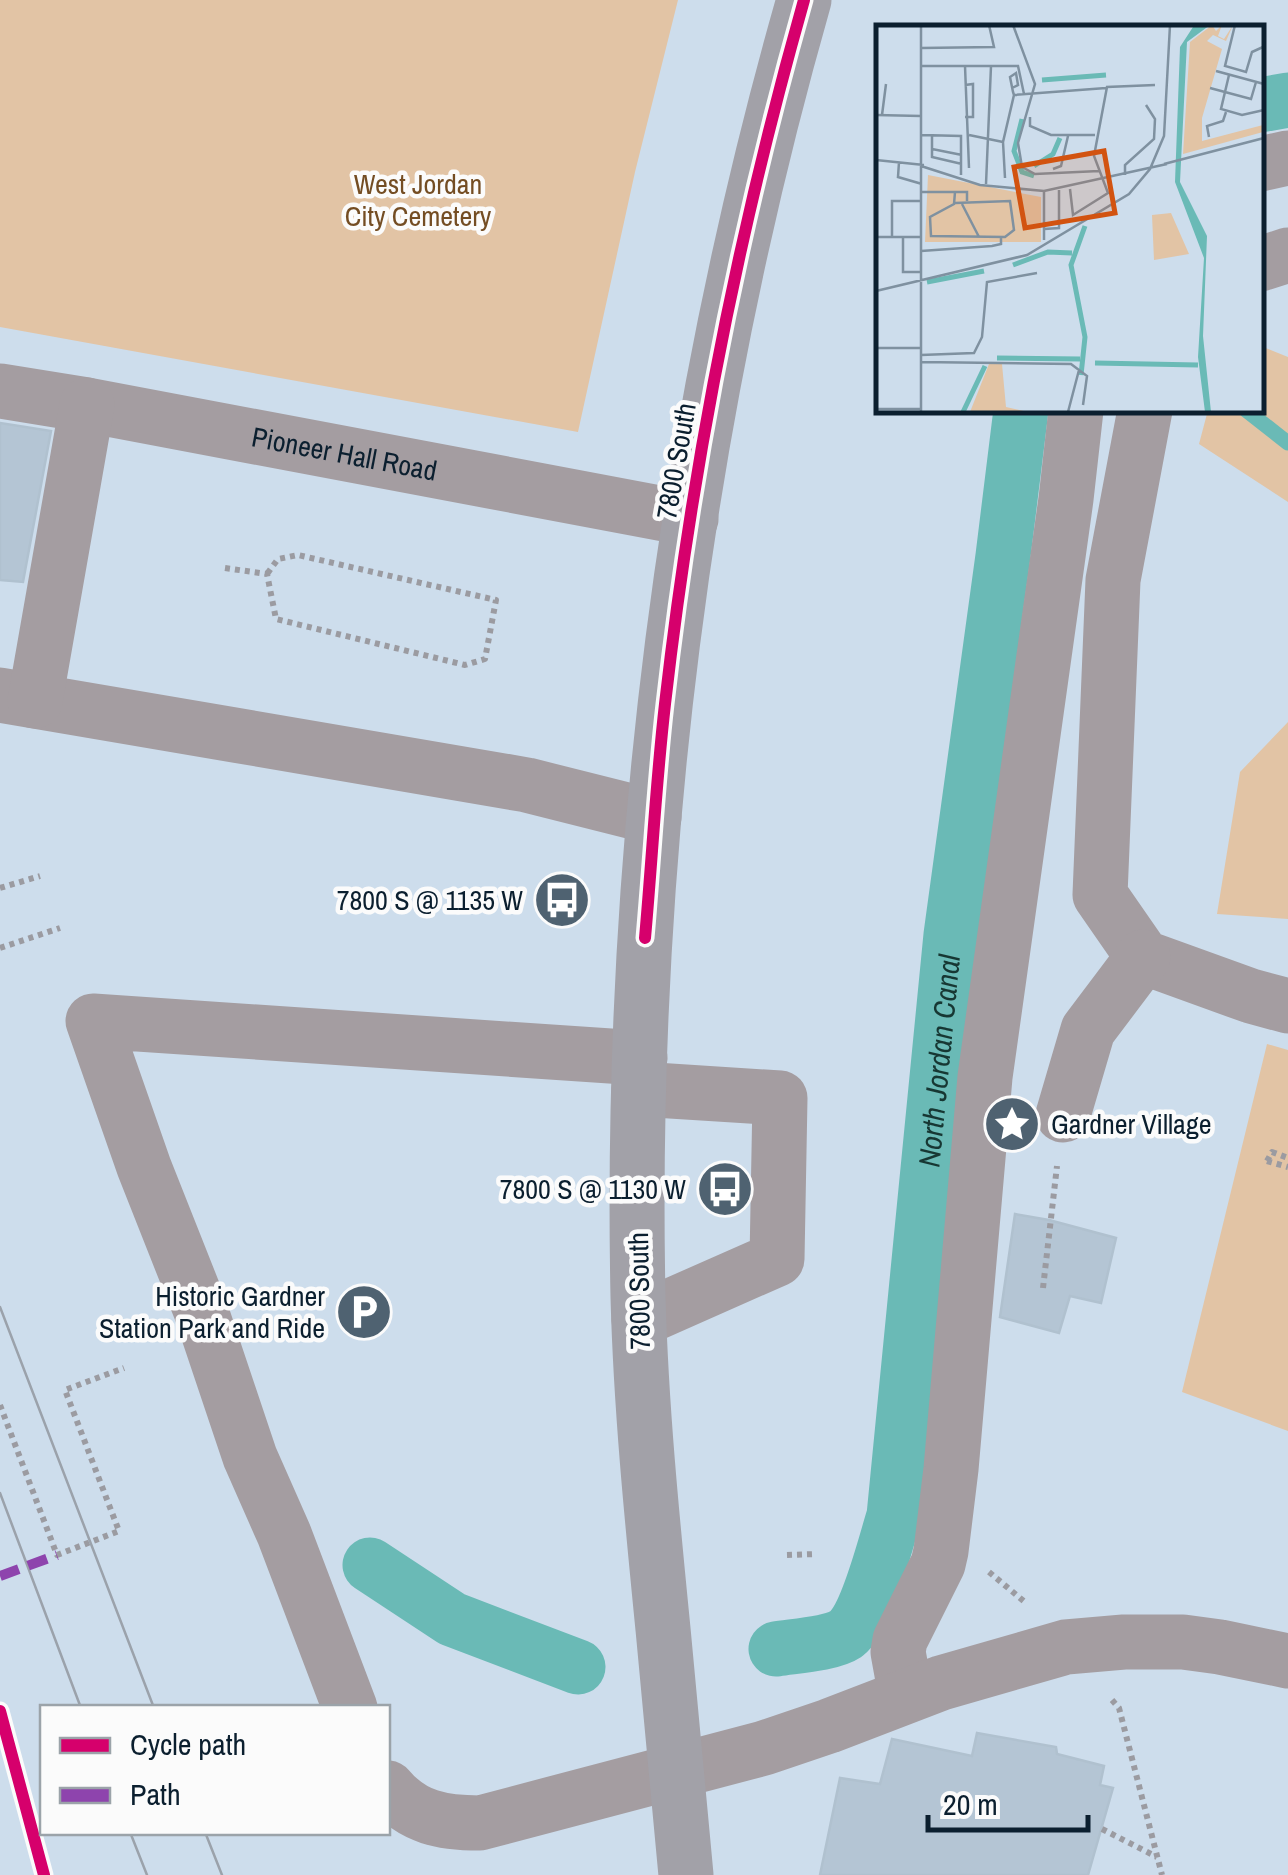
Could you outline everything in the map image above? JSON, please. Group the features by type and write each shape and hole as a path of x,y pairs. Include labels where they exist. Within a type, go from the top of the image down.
{"main road":[{"name":"7800 South","path":"686,1875 642,1409 639,1320 640,1074 654,818 690,519 754,194 804,0"}],"lane":[{"path":"1263,163 1288,158"},
{"path":"1263,263 1288,255"},
{"name":"Pioneer Hall Road","path":"0,391 690,519"},
{"path":"87,405 18,698 526,785 654,818"},
{"path":"906,1696 898,1652 900,1640 941,1551 985,1078 1076,412"},
{"path":"1145,412 1114,580 1100,895 1143,957 1288,1006"},
{"path":"1063,1115 1088,1030 1143,957"},
{"path":"349,1705 250,1456 93,1021 640,1074 780,1098 777,1259 639,1320"},
{"path":"390,1791 413,1811 432,1819 480,1823 764,1748 906,1696 1066,1647 1184,1642 1288,1661"}],"path":[{"path":"298,555 496,600 485,659 465,666 276,619 267,574 278,559 298,555"},
{"path":"225,568 267,574"},
{"path":"0,888 40,876"},
{"path":"0,948 60,928"},
{"path":"1042,1288 1063,1115"},
{"path":"1288,1158 1272,1152 1268,1162 1288,1167"},
{"path":"0,1405 57,1555 119,1531 65,1390 124,1368"},
{"path":"787,1555 816,1554"},
{"path":"1105,1692 1119,1708 1162,1875"},
{"path":"1102,1829 1157,1857"}],"green space":[{"name":"West Jordan City Cemetery","path":"0,0 678,0 635,172 578,432 0,327"},
{"path":"1263,347 1288,357 1288,502 1199,444 1207,412 1263,412"},
{"path":"1288,722 1288,919 1217,914 1240,772"},
{"path":"1267,1044 1288,1050 1288,1431 1182,1392"}],"building":[{"path":"0,423 51,431 23,582 0,580"},
{"path":"1015,1214 1116,1238 1101,1303 1070,1296 1059,1333 1000,1317"},
{"path":"977,1733 1056,1747 1057,1754 1104,1766 1100,1785 1113,1788 1088,1875 820,1875 840,1778 880,1784 892,1739 972,1756"}],"waterway":[{"name":"North Jordan Canal","path":"1263,104 1288,100"},
{"name":"North Jordan Canal","path":"776,1649 831,1640 846,1634 854,1625 875,1579 894,1516 951,935 1021,412"},
{"path":"1249,412 1288,443"},
{"name":"North Jordan Canal","path":"370,1565 452,1619 578,1667"}],"tram line":[{"path":"0,1307 153,1705"},
{"path":"0,1493 80,1705"},
{"path":"131,1835 147,1875"},
{"path":"206,1835 222,1875"}],"marked path":[{"path":"0,1576 57,1555"}],"cycle path":[{"path":"645,938 665,704 704,437 759,173 804,0"},
{"path":"0,1711 44,1875"}],"place":[{"name":"7800 S @ 1135 W","path":"562,900"},
{"name":"Gardner Village","path":"1012,1124"},
{"name":"7800 S @ 1130 W","path":"725,1189"},
{"name":"Historic Gardner Station Park and Ride","path":"364,1312"}]}
